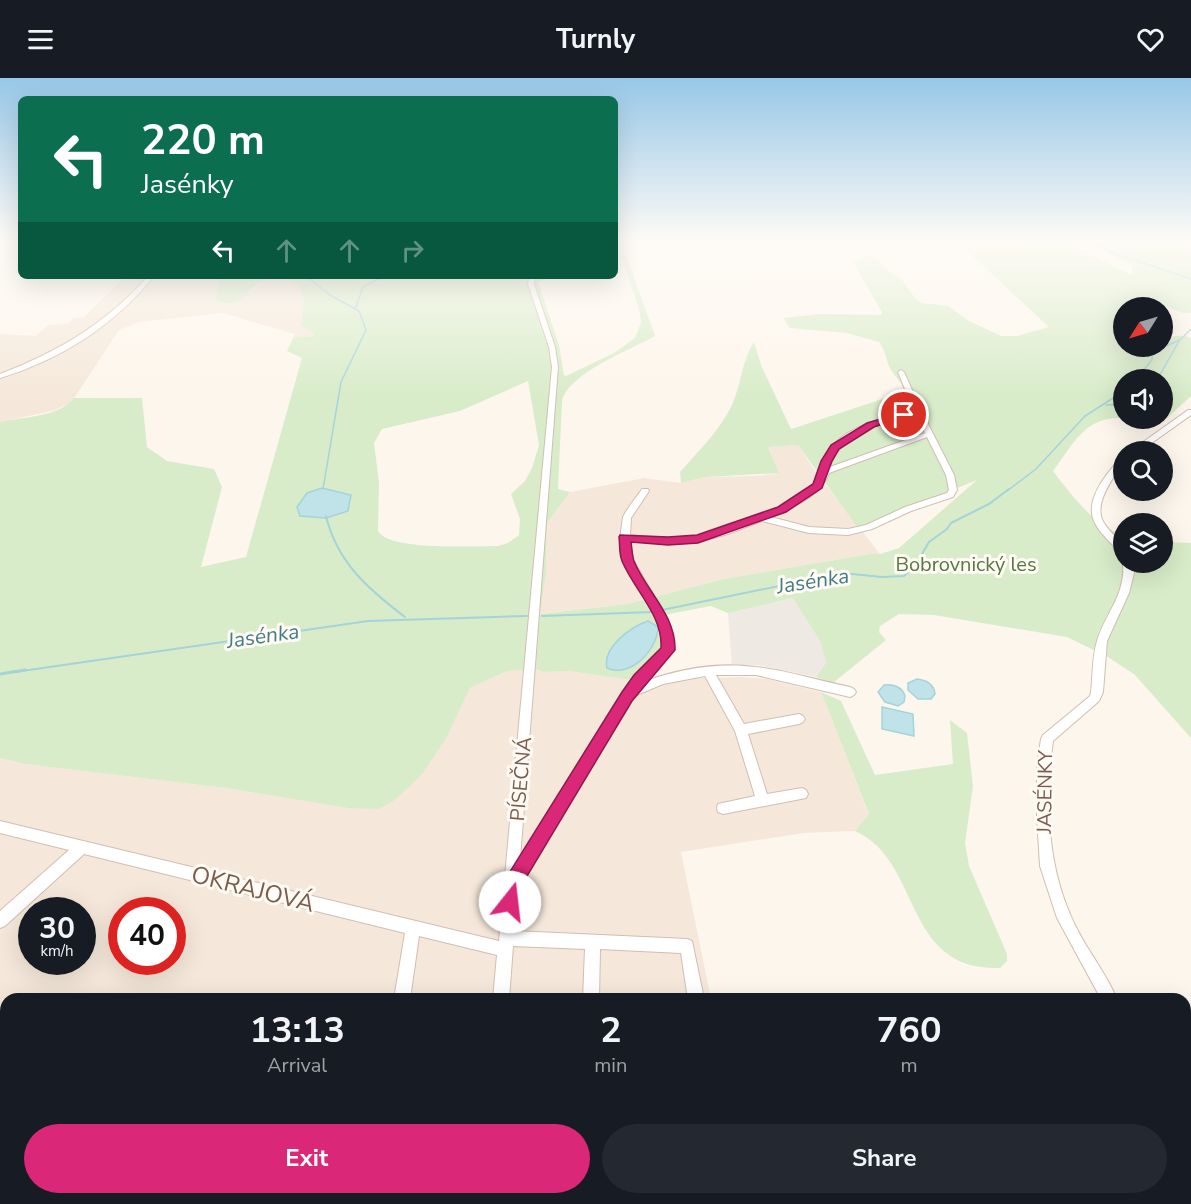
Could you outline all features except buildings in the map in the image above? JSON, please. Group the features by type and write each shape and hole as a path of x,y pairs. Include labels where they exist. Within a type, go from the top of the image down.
{"street":[{"path":"0,376 42,361 76,342 137,293"},
{"name":"PÍSEČNÁ","path":"502,993 555,363 552,346 534,293"},
{"path":"763,518 809,530 848,532 869,527 908,509 951,495 953,490 950,475 918,412 901,372"},
{"path":"625,537 668,541 698,539 763,518 818,486 826,461 835,447 870,425 918,412"},
{"path":"1149,441 1191,412"},
{"path":"824,472 929,434"},
{"path":"1113,472 1096,509 1098,521 1113,539"},
{"path":"512,884 627,696 668,650 668,640 652,599 628,560 625,537 627,518 645,491"},
{"name":"JASÉNKY","path":"1106,993 1064,918 1047,866 1043,816 1043,766 1047,739 1094,699 1097,692 1103,639 1122,599 1127,585 1128,573"},
{"path":"627,696 652,682 681,675 756,670 850,692"},
{"path":"709,673 741,730 763,801"},
{"path":"741,730 799,719"},
{"path":"723,807 802,794"},
{"name":"OKRAJOVÁ","path":"0,828 413,928 506,944 593,942 687,946 695,993"},
{"path":"0,921 81,848"},
{"path":"403,993 413,928"},
{"path":"591,993 593,942"}],"shaded area":[{"path":"109,293 217,293 216,297 221,302 249,293 302,293 304,310 301,326 314,333 313,336 293,338 295,334 223,313 139,322 119,330 71,403 52,411 0,422 0,334 36,336 48,325 69,323 73,318 84,317"},
{"path":"798,445 815,471 880,554 724,579 627,604 539,614 546,573 547,523 570,492 644,478 681,483 705,477 779,473 768,447"},
{"path":"794,598 820,641 826,663 816,677 758,665 732,666 728,613"},
{"path":"537,669 543,672 569,671 631,680 741,677 767,679 821,692 869,815 855,831 803,833 681,852 710,993 0,993 0,758 25,764 225,788 347,808 461,706 470,688 507,671"}],"green space":[{"path":"217,293 248,293 232,303 217,300"},
{"name":"Bobrovnický les","path":"302,293 542,293 559,345 566,376 614,353 635,338 641,323 633,293 639,293 655,336 588,372 567,391 562,401 558,489 570,492 547,523 546,573 540,614 627,604 724,579 880,554 899,548 977,480 858,528 798,445 768,447 779,473 705,477 681,483 680,472 727,415 754,342 761,365 791,429 904,392 901,383 889,367 879,342 847,333 790,328 783,318 820,314 881,315 882,312 871,293 911,293 922,303 948,306 969,321 1001,336 1017,336 1049,327 1012,293 1191,293 1191,313 1173,309 1173,297 1113,297 1113,357 1173,357 1173,337 1191,338 1191,396 1173,413 1173,369 1113,369 1113,419 1099,422 1082,433 1053,471 1093,517 1113,531 1113,573 1173,573 1173,542 1191,543 1191,738 1135,675 1108,657 1067,637 934,615 899,614 880,626 879,632 886,640 833,683 816,677 826,663 820,641 793,598 728,613 711,606 664,615 663,652 631,680 569,671 543,672 537,669 507,671 470,688 445,740 422,774 395,800 378,809 347,808 225,788 25,764 0,758 0,422 50,413 68,404 74,398 142,398 147,447 167,461 214,469 222,487 201,567 246,557 302,358 287,351 293,338 313,336 314,333 301,326","holes":["528,381 539,445 532,468 525,481 511,494 520,519 519,535 508,543 498,546 433,546 398,542 385,537 378,531 379,482 374,443 382,429 460,411"]},
{"path":"821,692 841,701 875,775 953,764 950,720 967,733 973,786 965,843 969,866 1007,954 1007,961 1000,968 968,964 945,952 929,934 892,865 877,846 855,831 869,814"}],"water":[{"path":"322,488 351,495 348,511 326,518 300,516 297,507 307,493"},
{"path":"648,621 658,627 657,636 648,653 633,666 625,669 607,668 607,660 613,645 626,633"},
{"path":"917,679 931,685 935,694 931,699 918,699 908,690 908,683"},
{"path":"884,685 900,688 905,696 904,702 898,706 885,702 878,692"},
{"path":"882,707 913,714 914,736 882,729"}],"waterway":[{"path":"323,489 341,382 366,330 359,311 327,293"},
{"path":"356,307 361,293"},
{"name":"Jasénka","path":"1144,369 1152,360 1152,352 1180,340 1191,329"},
{"path":"1163,369 1179,341"},
{"name":"Jasénka","path":"1007,491 1036,469 1085,416 1113,398"},
{"path":"1106,405 1113,405"},
{"name":"Jasénka","path":"662,610 842,573 882,577 904,576 915,566 929,542 947,529 951,523 989,504 1009,489"},
{"path":"326,516 331,532 346,561 367,585 405,617"},
{"name":"Jasénka","path":"542,616 653,612"},
{"name":"Jasénka","path":"15,672 368,621 527,616"},
{"name":"Jasénka","path":"0,674 25,670"}],"route":[{"path":"510,902 512,884 627,696 668,650 668,640 658,611 628,560 625,537 668,541 698,539 763,518 818,486 826,461 835,447 870,425 904,415"}]}
